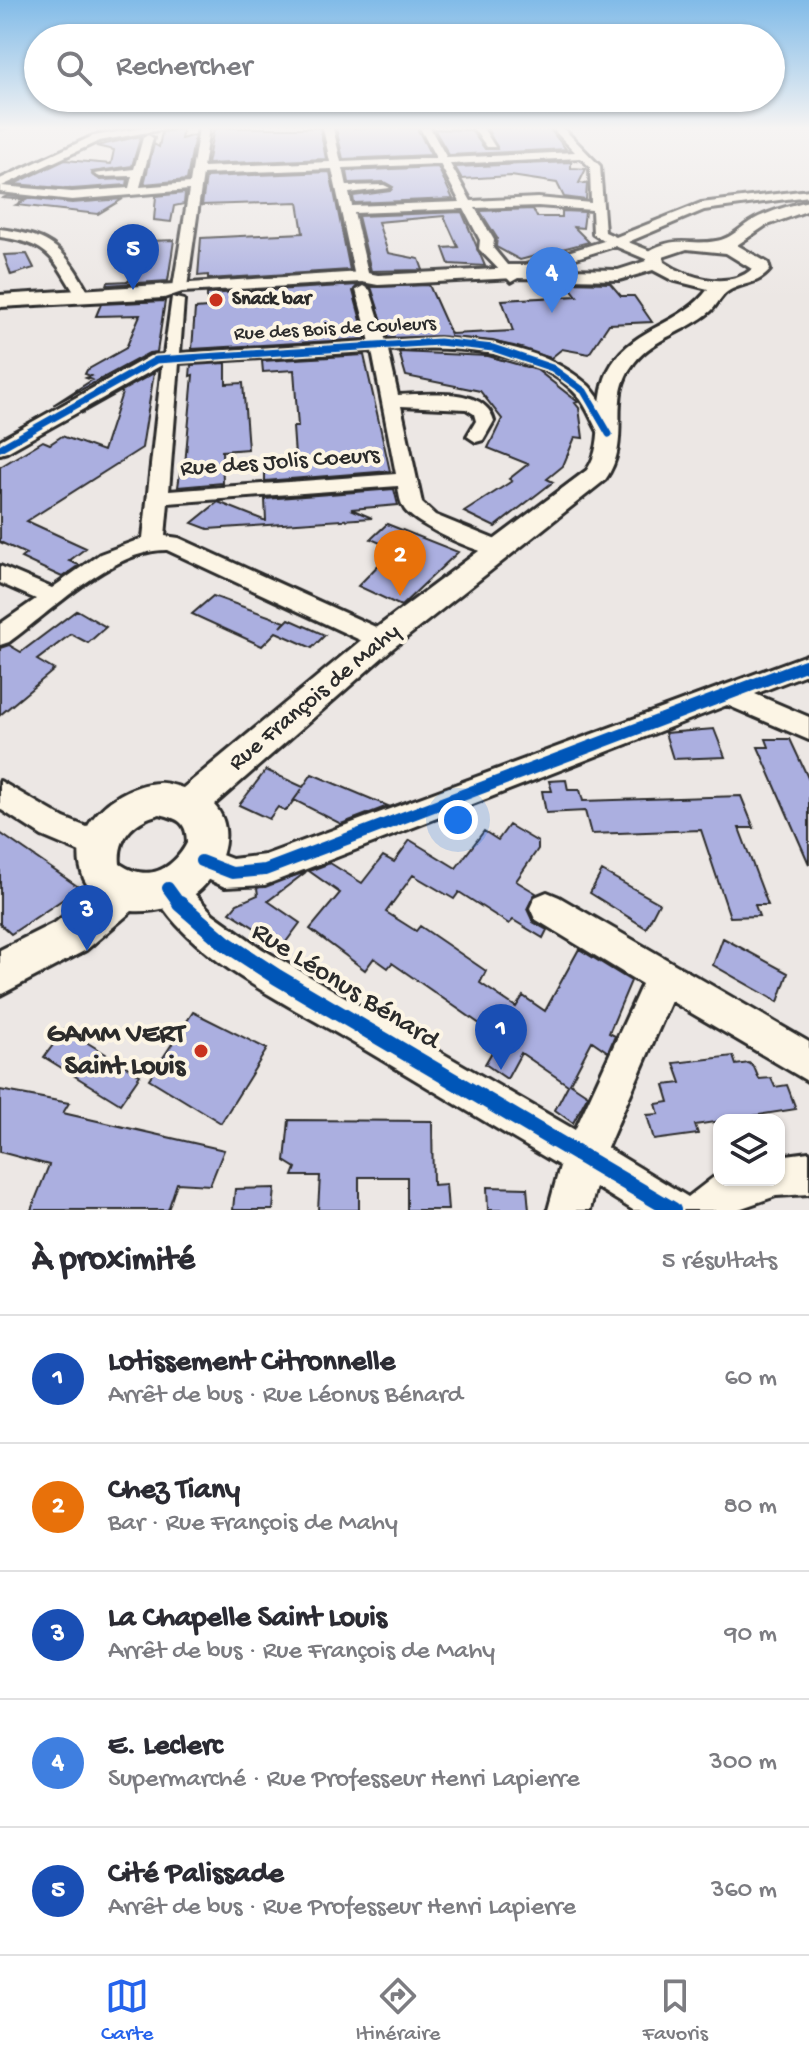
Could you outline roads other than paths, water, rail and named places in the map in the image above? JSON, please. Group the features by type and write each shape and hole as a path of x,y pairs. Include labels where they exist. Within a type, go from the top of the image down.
{"main road":[{"path":"0,301 509,273 619,275 654,261 670,246 738,246 759,223 809,205"},
{"name":"Rue François de Mahy","path":"190,804 382,640 596,475 607,461 611,448 609,389 635,348 669,324 703,308 713,286 747,281 761,270 759,263 738,246"},
{"path":"654,261 673,276"},
{"path":"509,273 619,281 673,276 713,286"},
{"path":"160,798 190,804 200,811 209,834 201,861 181,882 146,893 125,891 102,874 99,846 105,832 121,814 144,801 160,798"},
{"path":"0,973 71,936 125,891"}],"street":[{"path":"134,189 135,184"},
{"path":"339,184 379,344 412,505 419,514 439,526 498,549"},
{"path":"456,184 487,240 486,249 509,273 645,232 701,207 809,193"},
{"path":"597,184 599,234 612,242 632,246 670,246"},
{"path":"0,189 72,196 195,186 182,293 170,357 154,541"},
{"path":"340,190 384,188"},
{"path":"345,210 538,202 599,207"},
{"path":"0,233 34,237 49,243 84,297"},
{"path":"632,246 654,261"},
{"name":"Rue des Bois de Couleurs","path":"0,448 145,365 170,357 379,344 460,344 526,357 552,368 584,391 609,434"},
{"path":"391,401 449,398 468,402 478,409 484,419 483,428 476,436"},
{"name":"Rue des Jolis Coeurs","path":"157,498 407,479"},
{"path":"0,636 117,553 154,541 193,550 382,640"},
{"path":"0,574 54,598"},
{"path":"201,861 215,871 236,876 265,870 809,663"},
{"path":"728,694 809,729"},
{"path":"0,793 53,827 99,846"},
{"path":"53,827 90,825 121,814"},
{"name":"Rue Léonus Bénard","path":"168,888 179,907 200,924 288,983 673,1210"},
{"path":"547,908 809,1063"},
{"path":"569,1210 583,1157 663,978"},
{"path":"785,1176 809,1173"},
{"path":"704,1210 728,1190 743,1186"}],"place":[{"name":"Cité Palissade","path":"133,290"},
{"name":"Snack bar","path":"216,300"},
{"name":"E. Leclerc","path":"552,313"},
{"name":"Chez Tiany","path":"400,596"},
{"name":"La Chapelle Saint Louis","path":"87,951"},
{"name":"GAMM VERT Saint Louis","path":"201,1051"},
{"name":"Lotissement Citronnelle","path":"501,1070"}]}
